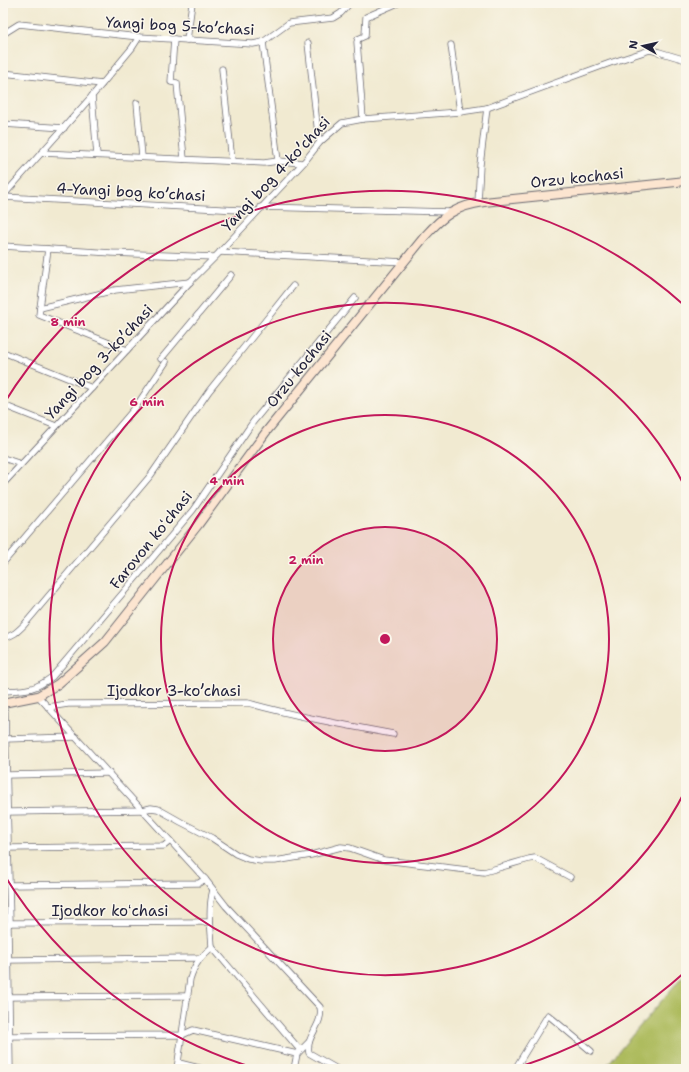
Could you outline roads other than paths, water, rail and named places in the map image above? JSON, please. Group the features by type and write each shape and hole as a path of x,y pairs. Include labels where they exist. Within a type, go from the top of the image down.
{"main road":[{"name":"Orzu kochasi","path":"3,703 38,696 58,684 105,642 198,525 266,432 428,233 450,212 463,206 478,203 686,181"}],"street":[{"path":"187,40 192,3"},
{"path":"278,161 262,42 288,23 333,18 341,13 350,3"},
{"path":"363,119 358,39 365,36 366,17 398,3"},
{"name":"Yangi bog 5-koʼchasi","path":"3,34 19,24 139,37 252,44 262,42"},
{"path":"3,196 92,96 132,48 139,37"},
{"path":"174,39 171,82 176,83 184,159"},
{"path":"308,43 320,142"},
{"path":"451,45 460,112"},
{"name":"Yangi bog 4-koʼchasi","path":"214,257 320,142 342,122 363,119 460,112 486,108 650,50 686,60"},
{"path":"222,69 232,161"},
{"path":"3,72 102,84"},
{"path":"92,96 97,156"},
{"path":"137,103 142,157"},
{"path":"478,203 486,108"},
{"path":"3,124 64,128"},
{"path":"41,153 264,163 278,161 302,163"},
{"name":"4-Yangi bog koʼchasi","path":"3,196 259,209 450,212"},
{"path":"3,246 214,257"},
{"path":"48,249 39,315 127,350"},
{"path":"220,252 404,262"},
{"name":"Yangi bog 3-koʼchasi","path":"3,484 214,257"},
{"path":"3,563 135,408 164,361 231,275"},
{"path":"40,308 115,290 190,282"},
{"path":"3,638 17,633 151,476 209,391 293,286"},
{"name":"Farovon koʻchasi","path":"3,691 32,689 52,677 193,510 253,422 355,298"},
{"path":"3,352 92,388"},
{"path":"3,405 56,426"},
{"path":"3,458 20,464"},
{"path":"38,696 205,879 226,906 320,1007 320,1019 308,1042 298,1052 294,1069"},
{"name":"Ijodkor 3-koʼchasi","path":"48,707 68,704 248,703 309,718 393,734"},
{"path":"3,706 5,712 9,848 10,923 8,926 9,960 6,997 10,1036 10,1069"},
{"path":"5,739 76,737"},
{"path":"6,775 109,773"},
{"path":"8,812 143,810 151,808 158,809 212,838 236,854 261,861 275,861 311,855 342,847 350,848 384,860 484,872 529,858 535,858 570,876"},
{"path":"9,848 164,846 170,841"},
{"name":"Ijodkor koʻchasi","path":"9,885 198,883 205,879"},
{"path":"213,890 211,898 210,922 212,948 298,1052"},
{"name":"Ijodkor koʻchasi","path":"10,923 210,922"},
{"path":"203,1069 178,1066 188,996 194,967 199,958 212,948"},
{"path":"9,960 199,958"},
{"path":"6,997 188,996"},
{"path":"515,1069 548,1015 591,1051"},
{"path":"3,1036 182,1035 193,1030 298,1052"},
{"path":"308,1042 309,1053 337,1069"}]}
